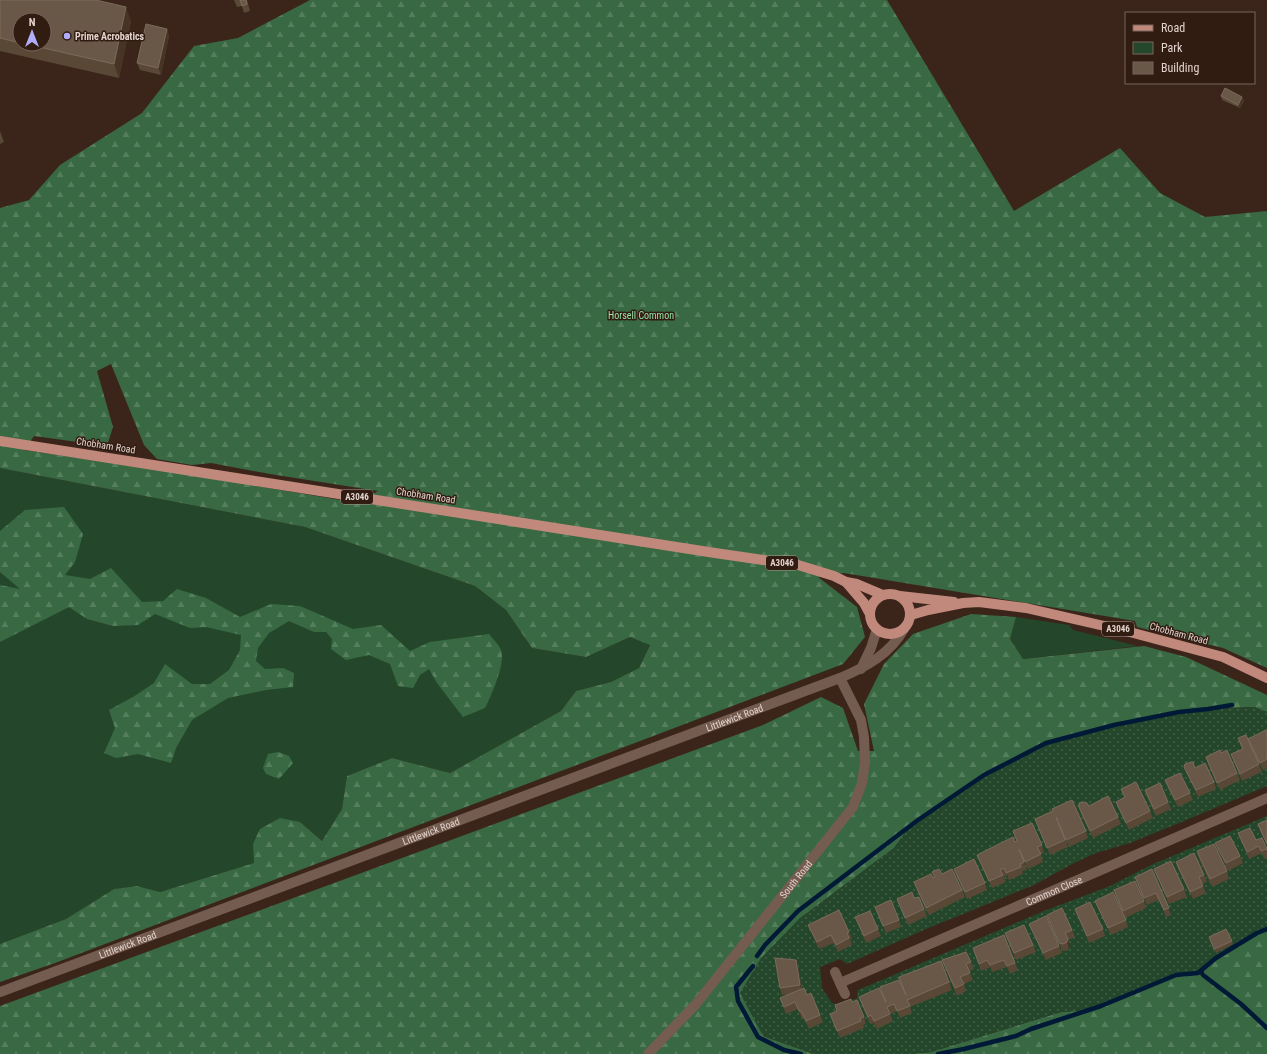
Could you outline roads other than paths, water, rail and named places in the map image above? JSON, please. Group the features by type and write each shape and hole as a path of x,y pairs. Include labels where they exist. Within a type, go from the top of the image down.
{"main road":[{"name":"Chobham Road","path":"0,441 715,554 798,565 834,576 846,582 857,584 883,595"},
{"name":"Chobham Road","path":"846,582 864,603 870,614"},
{"path":"890,594 900,596 906,601 910,608 911,615 904,629 892,634 883,633 877,629 873,624 870,614 874,602 883,595 890,594"},
{"name":"Chobham Road","path":"900,596 963,603"},
{"name":"Chobham Road","path":"911,615 963,603 979,602 1026,608 1126,631 1223,657 1267,678"}],"street":[{"path":"861,669 871,648 877,629"},
{"name":"Littlewick Road","path":"0,992 840,678 861,669 881,656 899,638 904,629"},
{"name":"South Road","path":"648,1054 696,1004 853,807 862,783 865,762 864,737 861,720 840,678"},
{"name":"Common Close","path":"840,983 1267,798"},
{"path":"835,972 845,994"}],"waterway":[{"path":"757,956 765,945 798,911 918,820 984,775 1046,743 1114,725 1179,712 1232,705"},
{"path":"938,1054 1016,1036 1031,1029 1101,1006 1176,975 1198,973 1216,958 1257,933 1267,929"},
{"path":"753,966 736,987 738,1001 758,1037 784,1050 801,1054"},
{"path":"1201,971 1203,975 1241,1004 1267,1028"}],"place":[{"name":"Prime Acrobatics","path":"67,36"}],"park label":[{"name":"Horsell Common","path":"641,315"}]}
